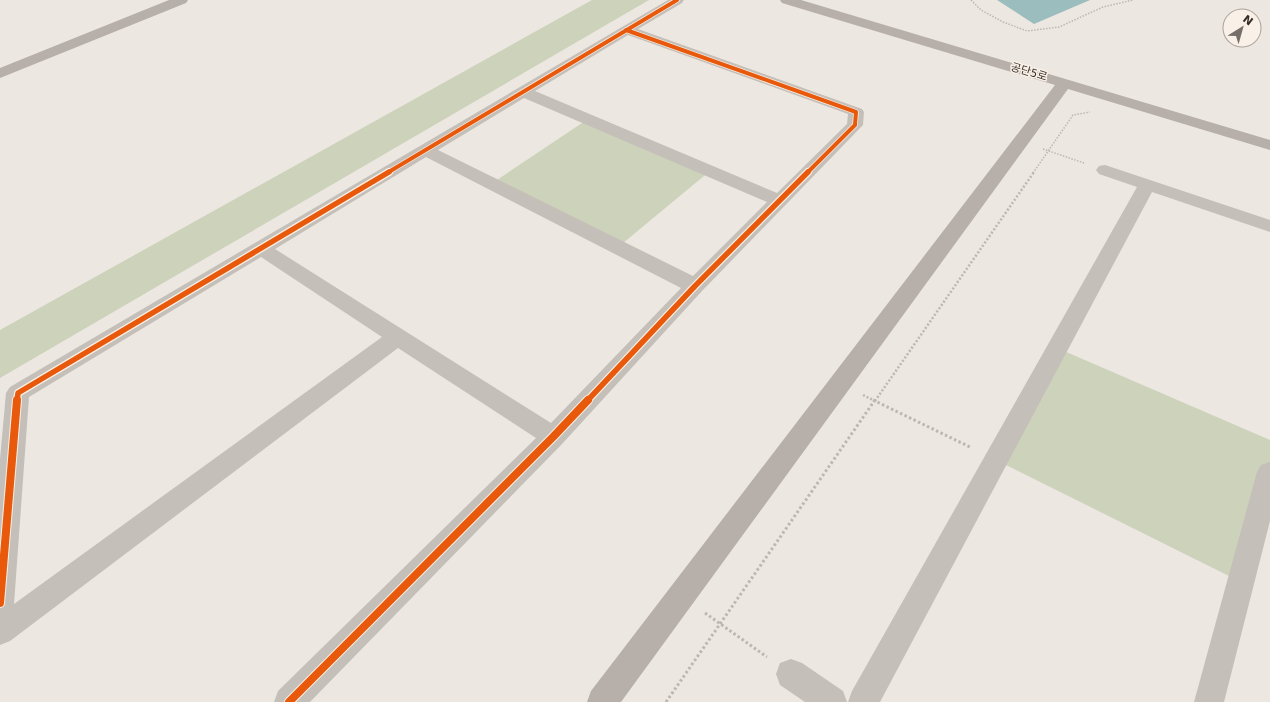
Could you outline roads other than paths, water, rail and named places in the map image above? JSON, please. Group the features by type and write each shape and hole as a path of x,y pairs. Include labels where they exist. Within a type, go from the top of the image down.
{"street":[{"path":"0,73 181,0"},
{"path":"0,603 18,393 677,0"},
{"name":"공단5로","path":"788,0 1270,145"},
{"path":"289,702 553,437 695,286 855,126 856,112 626,30"},
{"path":"602,702 1065,83"},
{"path":"523,92 780,200"},
{"path":"425,150 695,286"},
{"path":"1105,170 1270,226"},
{"path":"863,702 1147,184"},
{"path":"260,248 553,437"},
{"path":"0,631 397,337"},
{"path":"1208,702 1270,472"},
{"path":"791,674 832,702"}],"water":[{"path":"997,0 1090,0 1034,24"}]}
